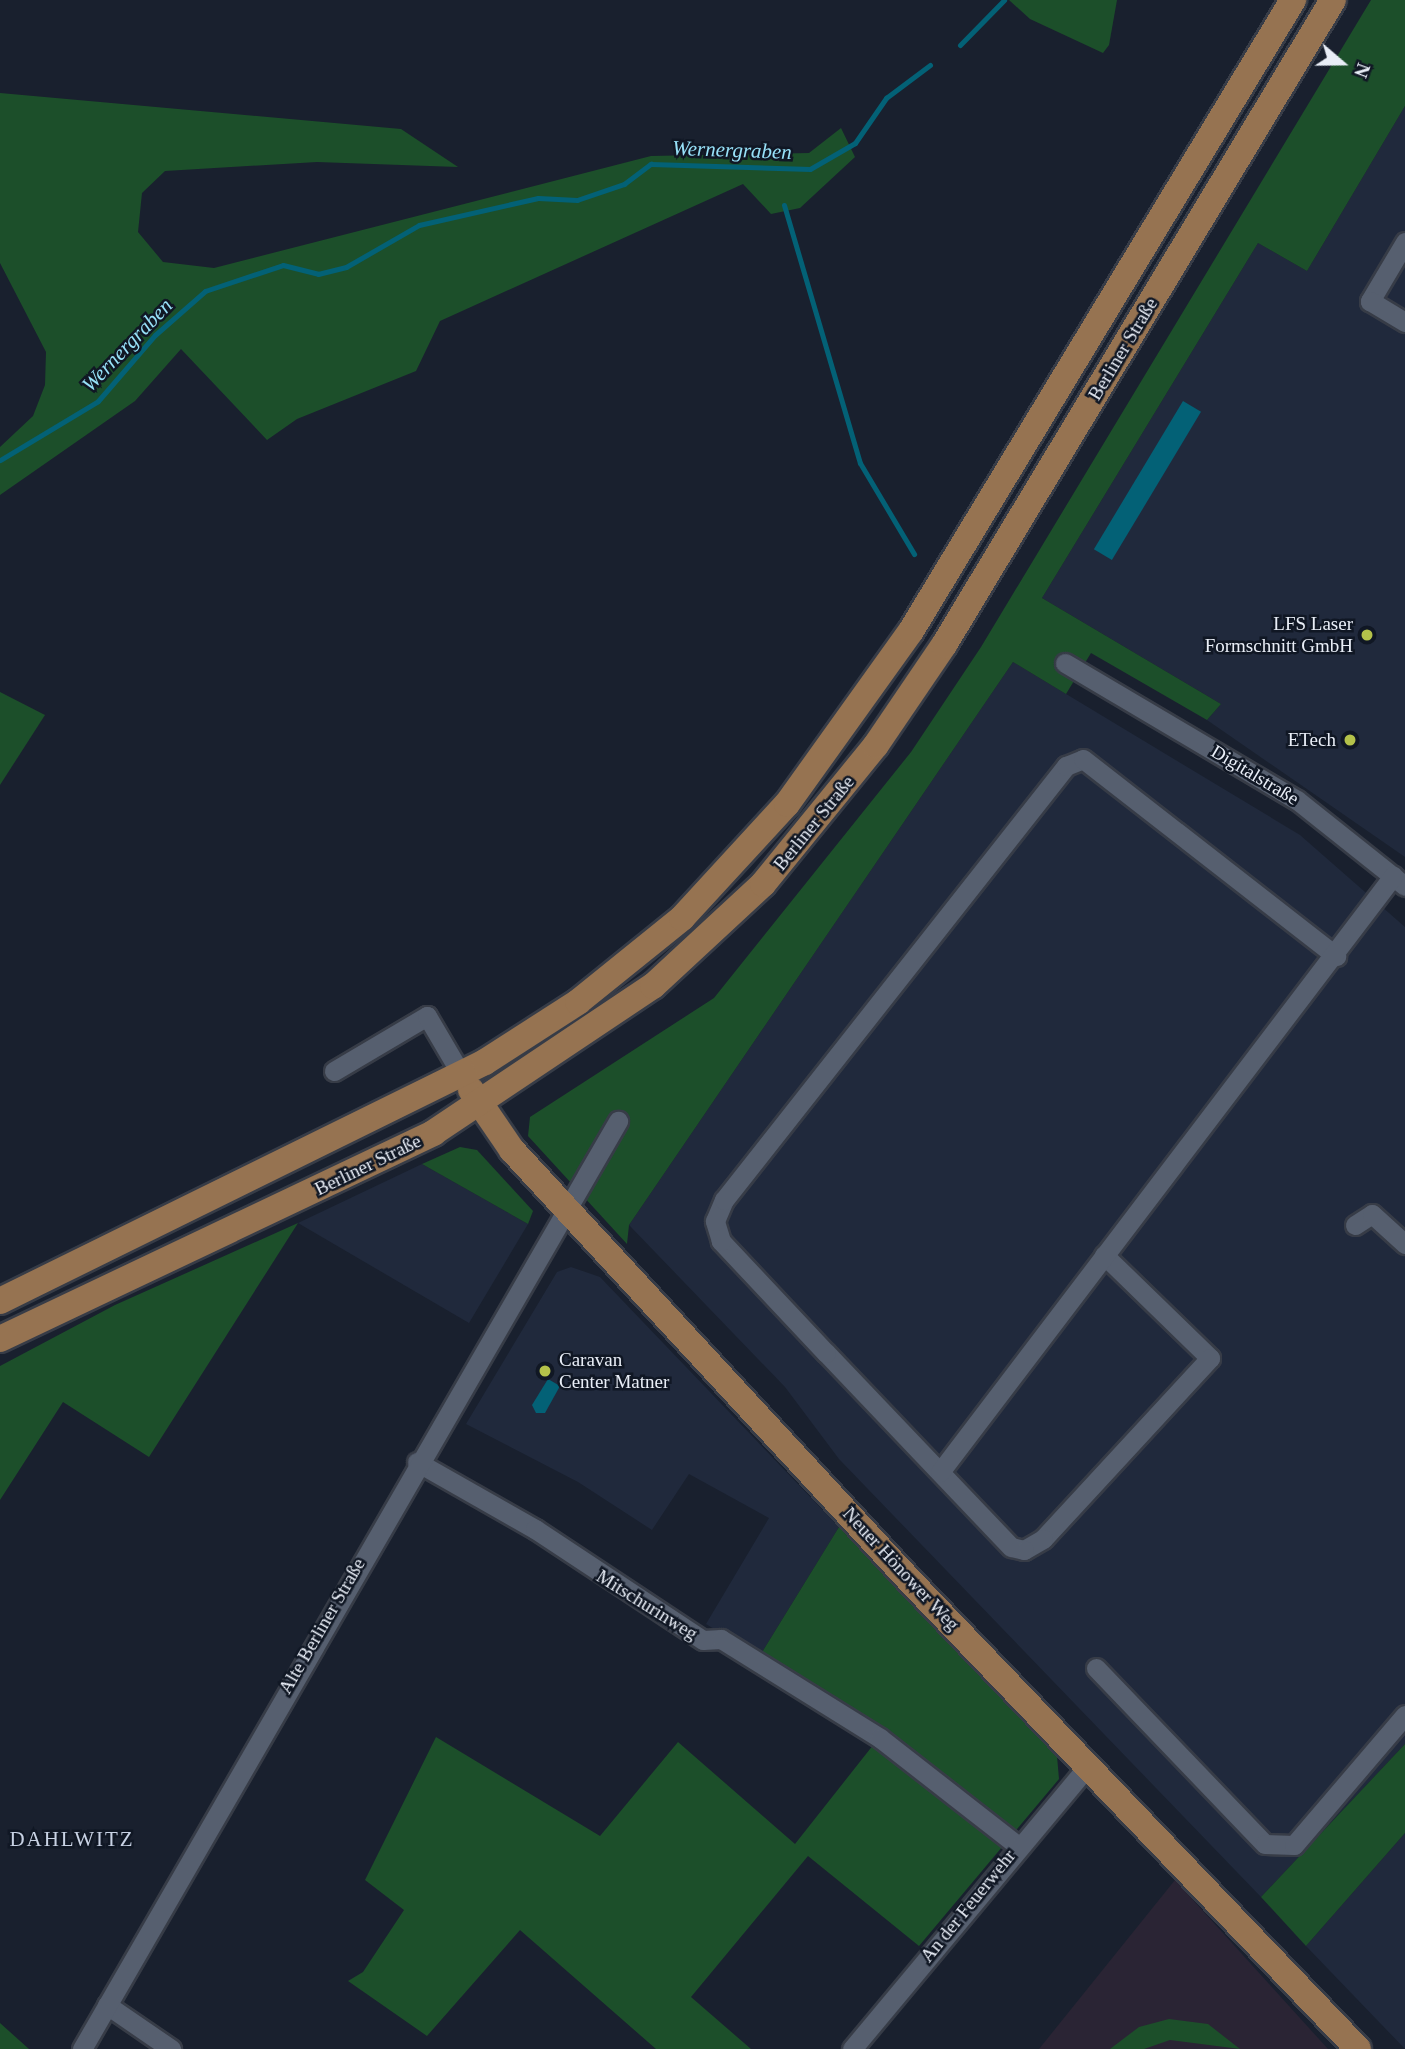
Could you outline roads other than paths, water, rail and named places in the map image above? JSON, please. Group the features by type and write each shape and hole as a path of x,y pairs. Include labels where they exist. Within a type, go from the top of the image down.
{"main road":[{"name":"Berliner Straße","path":"0,1301 461,1074 578,1002 672,926 812,771 932,597 1293,0"},
{"name":"Berliner Straße","path":"0,1339 335,1182 480,1104 653,986 810,832 944,645 1334,0"},
{"name":"Neuer Hönower Weg","path":"461,1074 480,1104 567,1207 1088,1766 1358,2049"}],"street":[{"path":"1405,242 1370,301 1405,322"},
{"name":"Digitalstraße","path":"1065,663 1297,800 1401,880"},
{"path":"1104,1255 1206,1350 1210,1358 1205,1369 1034,1546 1011,1548 721,1241 715,1220 724,1200 1066,766 1083,759 1336,956"},
{"path":"940,1472 1336,956 1401,880"},
{"path":"334,1071 427,1017 461,1074"},
{"name":"Alte Berliner Straße","path":"82,2049 417,1462 618,1121"},
{"path":"1354,1225 1372,1214 1405,1244"},
{"name":"Mitschurinweg","path":"417,1462 535,1529 703,1640 721,1639 880,1738 1017,1845"},
{"path":"1096,1668 1265,1844 1294,1845 1405,1716"},
{"name":"An der Feuerwehr","path":"852,2049 1017,1845 1088,1766"},
{"path":"107,2005 171,2049"}],"water":[{"path":"1183,401 1201,412 1112,560 1094,549"},
{"path":"548,1379 560,1386 545,1413 536,1413 532,1405"}],"waterway":[{"name":"Wernergraben","path":"960,45 1004,0"},
{"name":"Wernergraben","path":"0,460 98,401 155,335 205,291 283,265 318,274 346,267 419,225 538,198 577,200 624,184 651,164 810,169 855,143 886,98 930,65"},
{"path":"784,205 860,463 914,554"}],"place":[{"name":"LFS Laser Formschnitt GmbH","path":"1367,635"},
{"name":"ETech","path":"1350,740"},
{"name":"Caravan Center Matner","path":"545,1371"}],"district":[{"name":"DAHLWITZ","path":"72,1839"}]}
